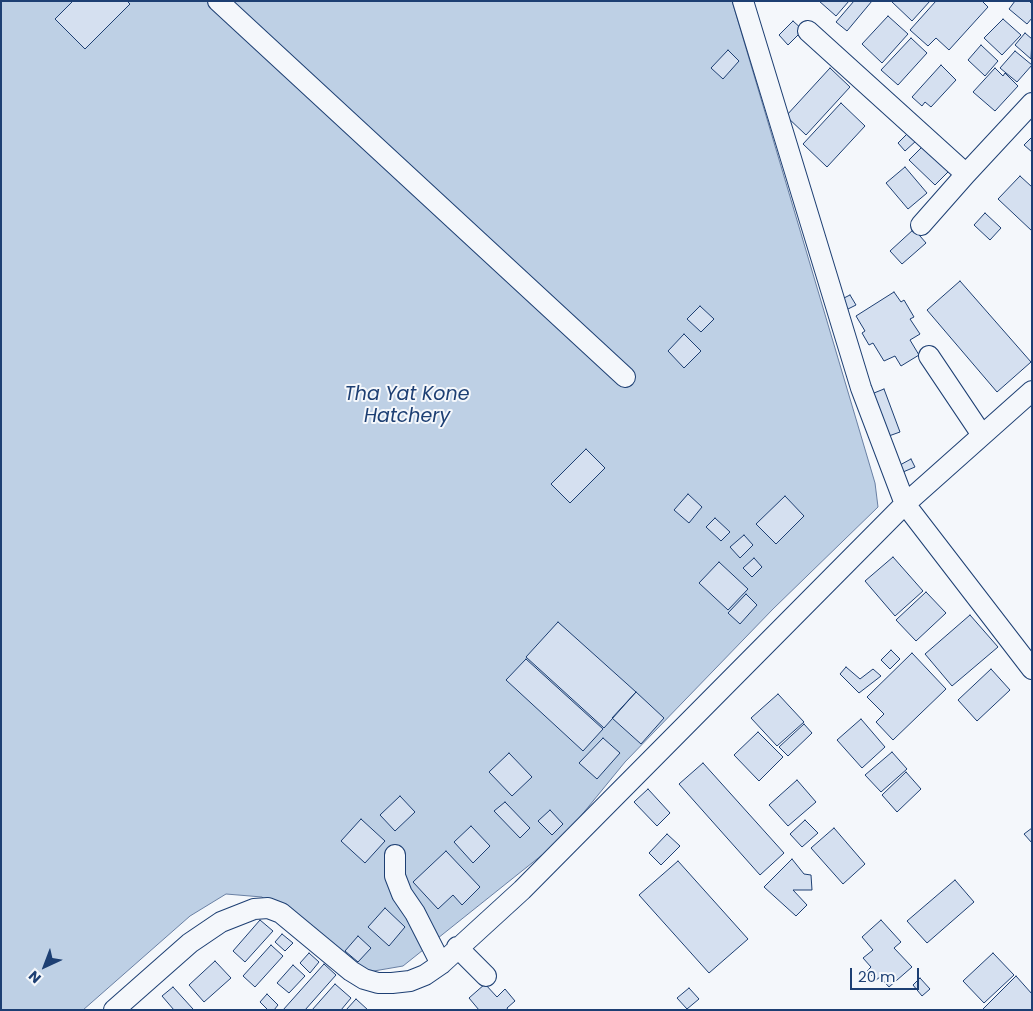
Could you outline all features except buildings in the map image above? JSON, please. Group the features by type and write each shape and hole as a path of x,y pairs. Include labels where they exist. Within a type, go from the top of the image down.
{"street":[{"path":"218,1 625,377"},
{"path":"743,1 860,388 905,504 1032,669"},
{"path":"808,31 966,174"},
{"path":"921,225 1032,103"},
{"path":"929,356 982,435"},
{"path":"114,1010 190,943 221,922 254,909 268,908 281,913 351,971 364,979 378,983 410,981 441,964 457,947 522,890 905,504 1032,391"},
{"path":"395,855 395,876 402,894 415,913 441,964"},
{"path":"457,947 486,976"}],"water":[{"name":"Tha Yat Kone Hatchery","path":"1,1 732,1 875,483 878,507 773,609 625,762 562,839 403,966 368,972 289,920 262,897 226,894 190,916 83,1010 1,1010"}]}
